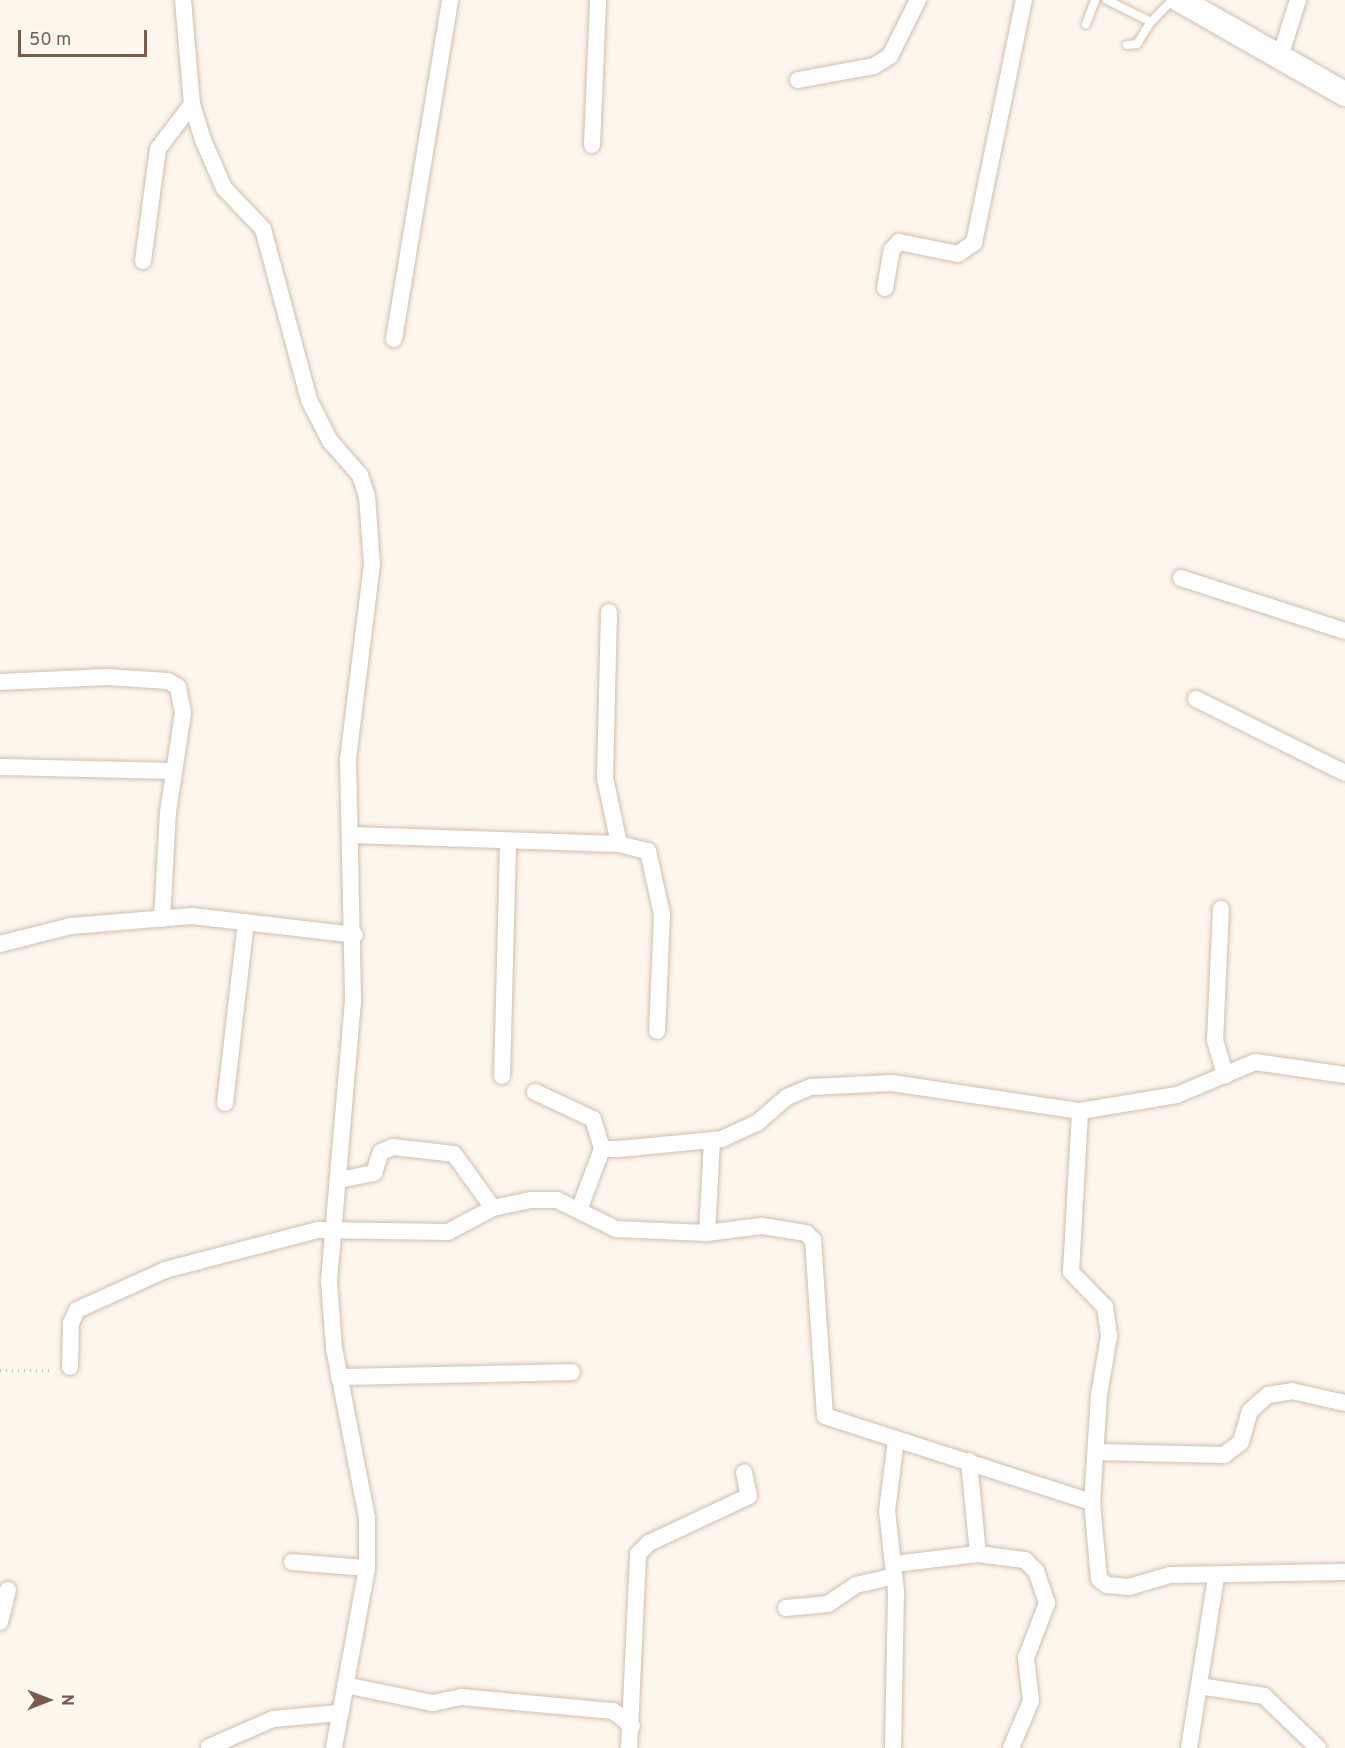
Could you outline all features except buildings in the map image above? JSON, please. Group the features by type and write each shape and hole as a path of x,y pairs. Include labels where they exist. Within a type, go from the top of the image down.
{"main road":[{"path":"1180,0 1345,94"}],"street":[{"path":"183,0 192,104 224,188 263,229 282,312 320,426 360,475 367,496 372,564 349,746 355,935 330,1314 339,1377 364,1490 367,1568 334,1748"},
{"path":"394,339 450,0"},
{"path":"592,145 598,0"},
{"path":"798,80 874,66 890,56 918,0"},
{"path":"885,288 892,250 899,242 958,254 974,243 1024,0"},
{"path":"1280,57 1298,0"},
{"path":"143,261 158,149 192,104"},
{"path":"1180,578 1345,631"},
{"path":"609,612 605,778 619,844"},
{"path":"0,681 107,677 172,683 181,692 183,713 174,771 162,919"},
{"path":"1196,699 1345,773"},
{"path":"0,767 174,771"},
{"path":"351,835 619,844 648,851 658,881 663,969 657,1031"},
{"path":"502,1076 508,842"},
{"path":"1221,909 1215,1040 1225,1076"},
{"path":"0,944 71,926 192,916 355,935"},
{"path":"225,1103 246,922"},
{"path":"602,1149 712,1142 757,1123 787,1097 811,1087 892,1083 1080,1111 1177,1095 1255,1062 1345,1075"},
{"path":"535,1092 592,1119 602,1149 579,1210"},
{"path":"1080,1111 1071,1272 1108,1314 1092,1502 1095,1569 1107,1586 1129,1587 1170,1575 1216,1577 1345,1572"},
{"path":"707,1233 712,1142"},
{"path":"340,1180 374,1173 381,1152 393,1147 454,1154 493,1208"},
{"path":"70,1367 71,1323 77,1310 187,1262 335,1228 448,1232 493,1208 557,1200 616,1229 707,1233 749,1226 810,1234 823,1411 831,1420 969,1461 1092,1502"},
{"path":"339,1377 572,1372"},
{"path":"1096,1452 1224,1455 1241,1442 1250,1411 1268,1395 1292,1390 1345,1403"},
{"path":"893,1748 894,1570 887,1511 896,1440"},
{"path":"969,1461 978,1554"},
{"path":"629,1748 632,1726 638,1554 649,1543 749,1496 744,1473"},
{"path":"786,1608 828,1604 856,1585 894,1570 978,1554 1025,1560 1036,1571 1047,1603 1026,1658 1031,1701 1011,1748"},
{"path":"292,1562 367,1568"},
{"path":"1190,1748 1216,1577"},
{"path":"0,1622 8,1590"},
{"path":"345,1685 434,1703 461,1697 613,1711 632,1726"},
{"path":"1199,1686 1264,1696 1318,1748"},
{"path":"209,1747 273,1719 339,1713"}],"lane":[{"path":"1086,24 1095,0"},
{"path":"1107,0 1151,22"},
{"path":"1127,45 1137,44 1151,22 1172,0"}],"path":[{"path":"0,1370 70,1367"}]}
